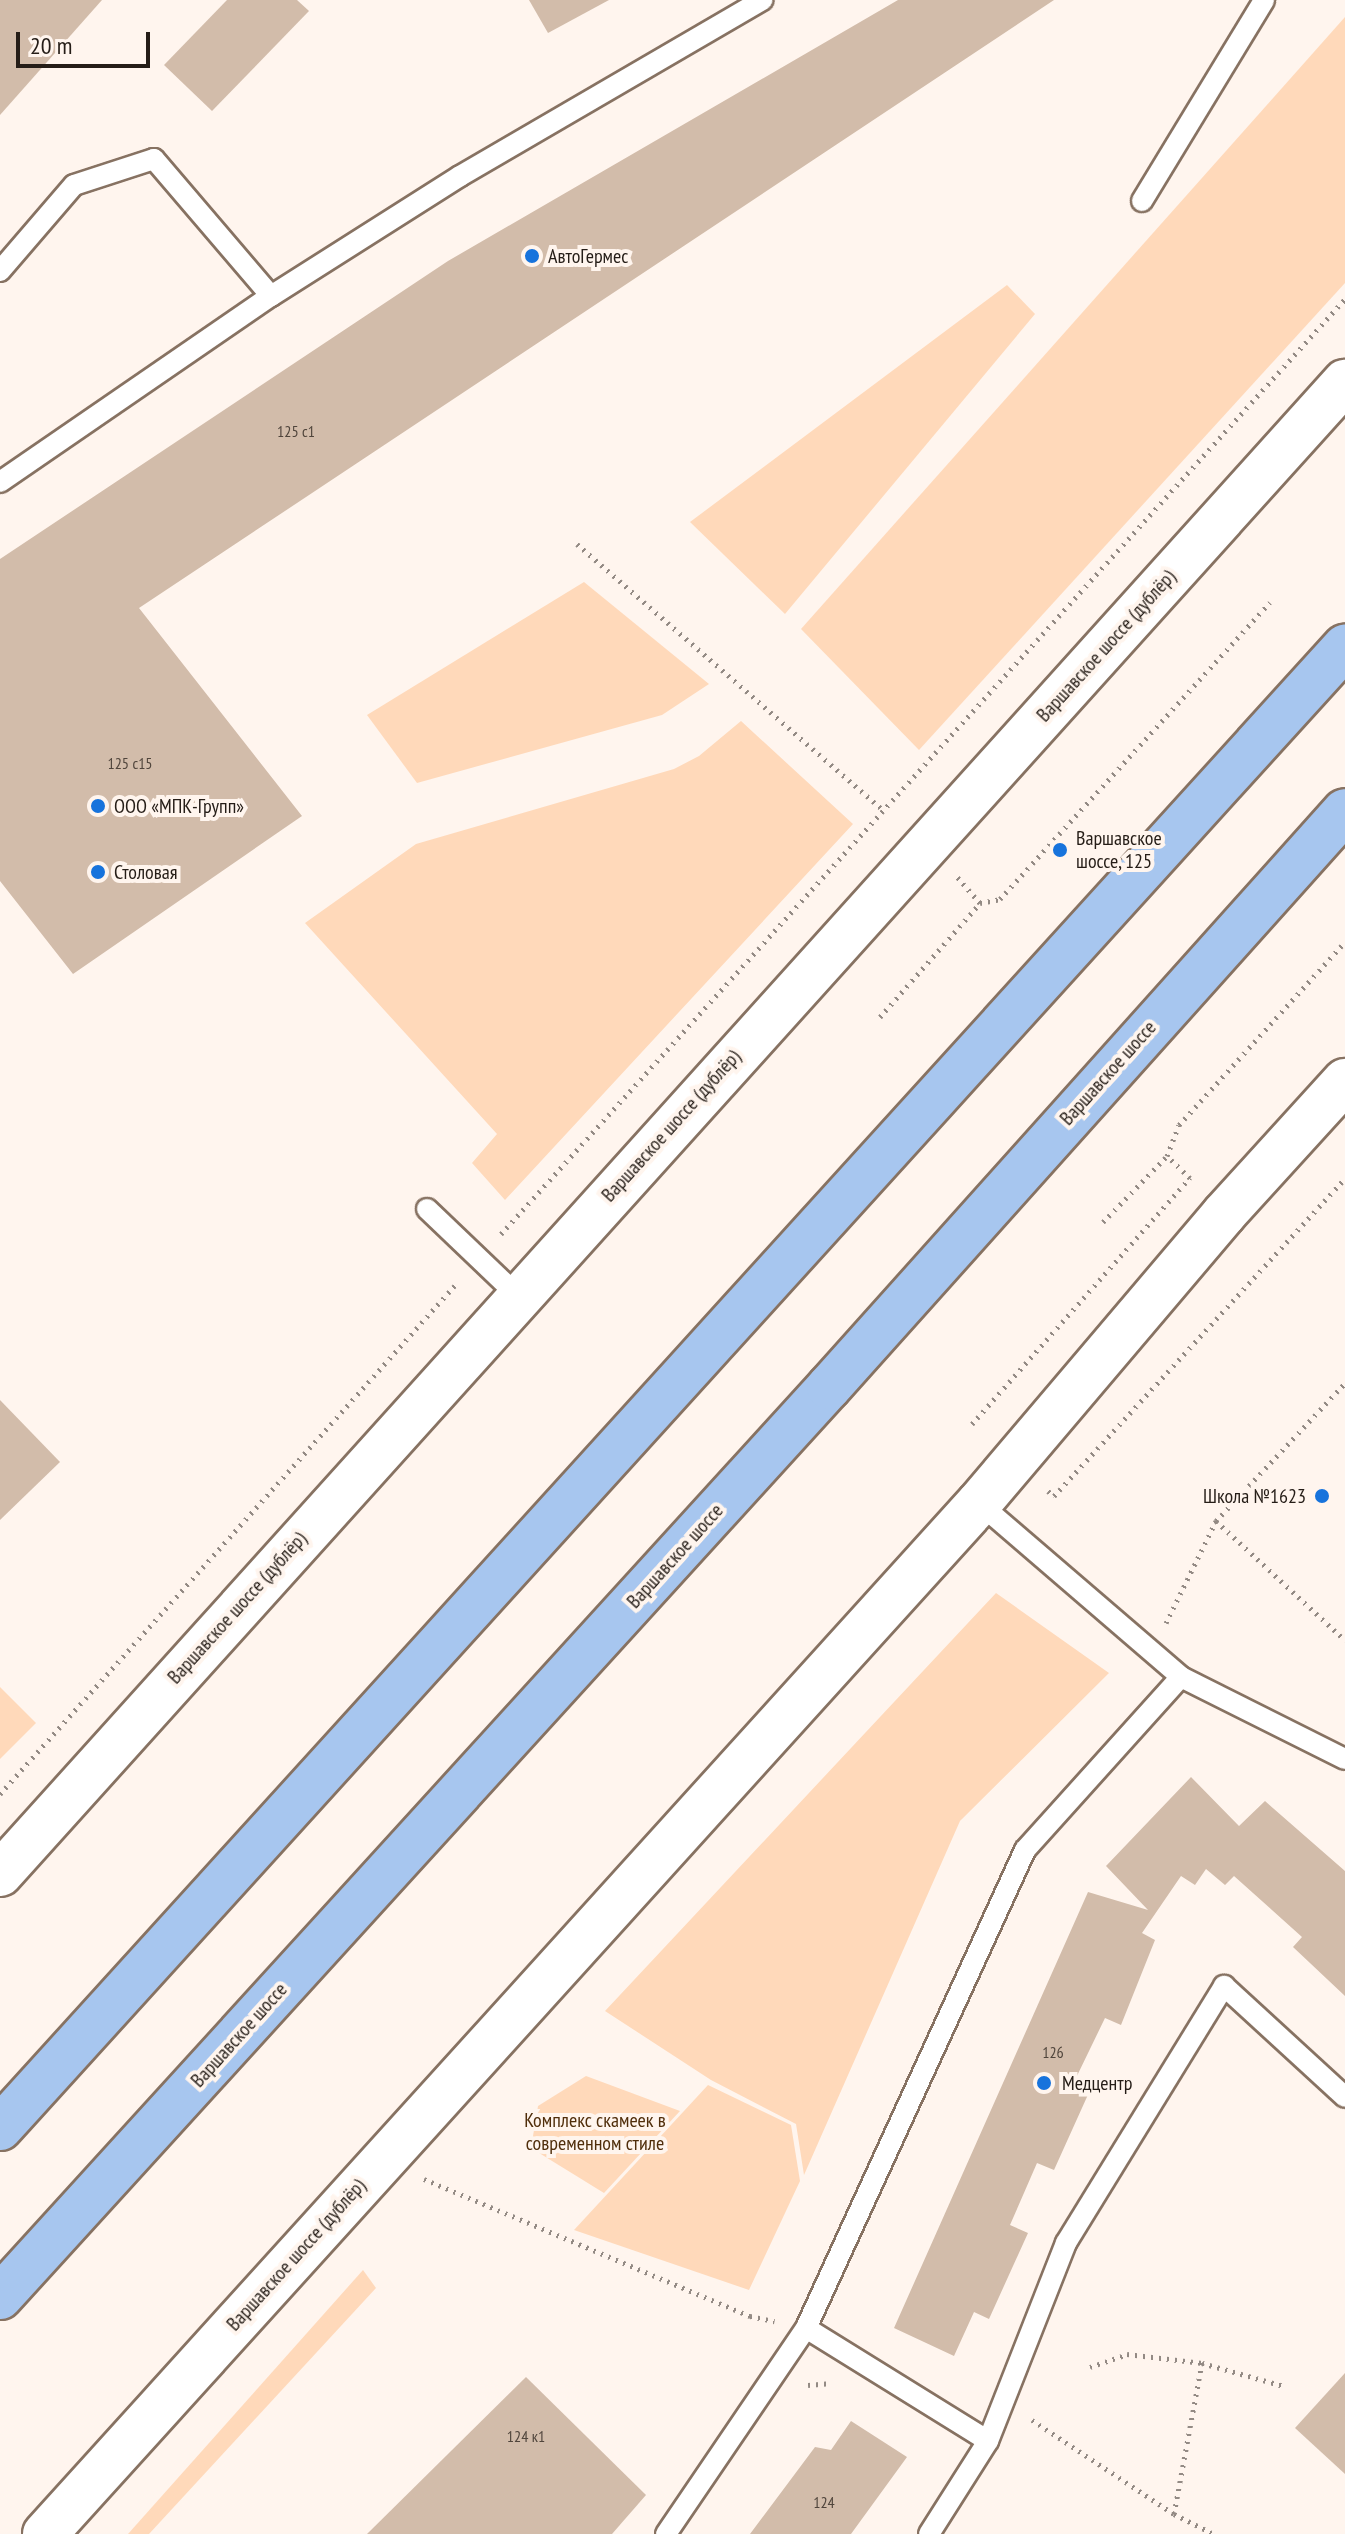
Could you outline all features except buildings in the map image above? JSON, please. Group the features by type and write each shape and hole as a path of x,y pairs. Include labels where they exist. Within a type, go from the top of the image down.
{"main road":[{"name":"Варшавское шоссе (дублёр)","path":"0,1874 517,1295 1345,382"},
{"path":"0,2128 1345,647"},
{"name":"Варшавское шоссе","path":"0,2297 829,1387 1345,811"},
{"name":"Варшавское шоссе (дублёр)","path":"45,2534 979,1503 1224,1214 1345,1081"}],"lane":[{"path":"0,482 271,296 460,176 762,0"},
{"path":"1142,201 1264,0"},
{"path":"0,271 74,185 154,159 271,296"},
{"path":"427,1209 517,1295"},
{"path":"979,1503 1181,1677 1345,1759"},
{"path":"666,2534 806,2328 1025,1850 1181,1677"},
{"path":"929,2534 988,2441 1066,2243 1224,1986 1345,2097"},
{"path":"806,2328 988,2441"}],"path":[{"path":"0,1794 1345,299"},
{"path":"577,544 883,810"},
{"path":"880,1017 980,903 1000,899 1270,602"},
{"path":"950,869 980,903"},
{"path":"1103,1222 1167,1156 1179,1125 1345,942"},
{"path":"972,1424 1190,1178 1167,1156"},
{"path":"1039,1483 1054,1496 1345,1178"},
{"path":"1152,1650 1216,1521 1345,1383"},
{"path":"1216,1521 1345,1640"},
{"path":"420,2177 750,2316 806,2328"},
{"path":"1090,2367 1127,2354 1202,2363 1284,2386"},
{"path":"1174,2514 1202,2363"},
{"path":"796,2391 824,2381 837,2386"},
{"path":"1003,2402 1174,2514 1214,2534"}],"green space":[{"path":"1345,17 1345,283 919,750 801,629"},
{"path":"1007,285 1035,314 785,614 690,522"},
{"path":"584,582 709,684 662,715 417,783 367,715"},
{"path":"741,721 853,824 505,1200 472,1163 497,1134 305,923 416,844 674,769 699,756"},
{"path":"996,1593 1109,1673 960,1821 804,2175 796,2124 711,2080 605,2011"},
{"path":"0,1687 36,1723 0,1759"},
{"name":"Комплекс скамеек в современном стиле","path":"586,2076 680,2111 604,2193 531,2148 538,2106"},
{"path":"708,2085 791,2125 800,2181 749,2290 574,2230"},
{"path":"363,2270 376,2288 149,2534 128,2534"}],"place":[{"name":"АвтоГермес","path":"532,256"},
{"name":"ООО «МПК-Групп»","path":"98,806"},
{"name":"Варшавское шоссе, 125","path":"1060,850"},
{"name":"Столовая","path":"98,872"},
{"name":"Школа №1623","path":"1322,1496"},
{"name":"Медцентр","path":"1044,2083"}]}
